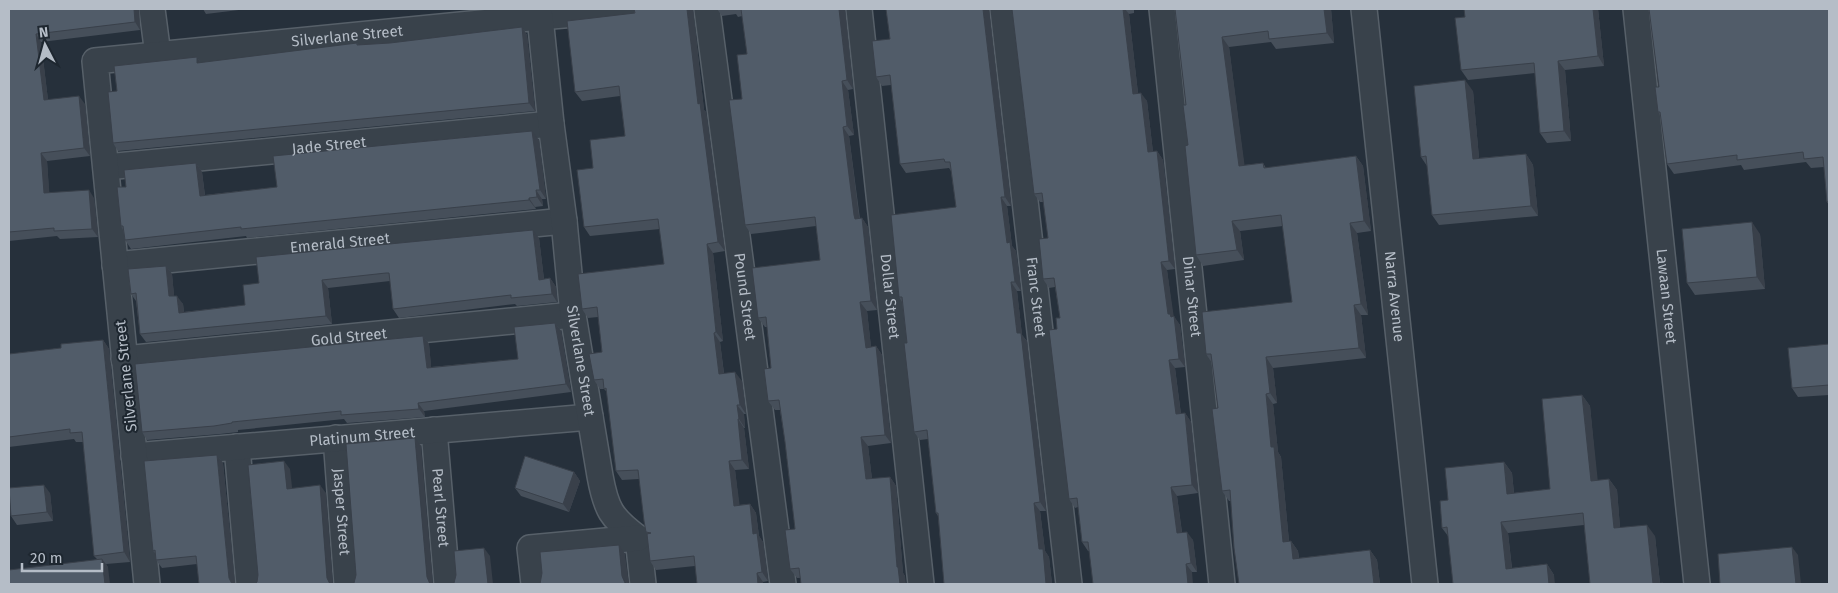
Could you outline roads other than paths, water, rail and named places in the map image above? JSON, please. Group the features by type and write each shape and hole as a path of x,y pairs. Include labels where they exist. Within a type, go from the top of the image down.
{"street":[{"path":"152,9 158,55"},
{"name":"Pound Street","path":"707,9 783,584"},
{"name":"Dollar Street","path":"859,9 921,584"},
{"name":"Franc Street","path":"1003,9 1069,584"},
{"name":"Dinar Street","path":"1162,9 1222,584"},
{"name":"Narra Avenue","path":"1364,9 1425,584"},
{"name":"Lawaan Street","path":"1636,9 1697,584"},
{"path":"540,18 622,10"},
{"name":"Silverlane Street","path":"147,584 95,61 540,18 551,124 564,220 573,315 603,492 611,514 624,528 638,538"},
{"name":"Jade Street","path":"106,167 551,124"},
{"name":"Emerald Street","path":"115,265 564,220"},
{"name":"Gold Street","path":"124,359 573,315"},
{"name":"Platinum Street","path":"134,456 590,417"},
{"name":"Pearl Street","path":"434,430 447,584"},
{"name":"Jasper Street","path":"336,438 347,584"},
{"path":"237,447 250,584"},
{"path":"534,584 530,548 638,538 643,584"}]}
